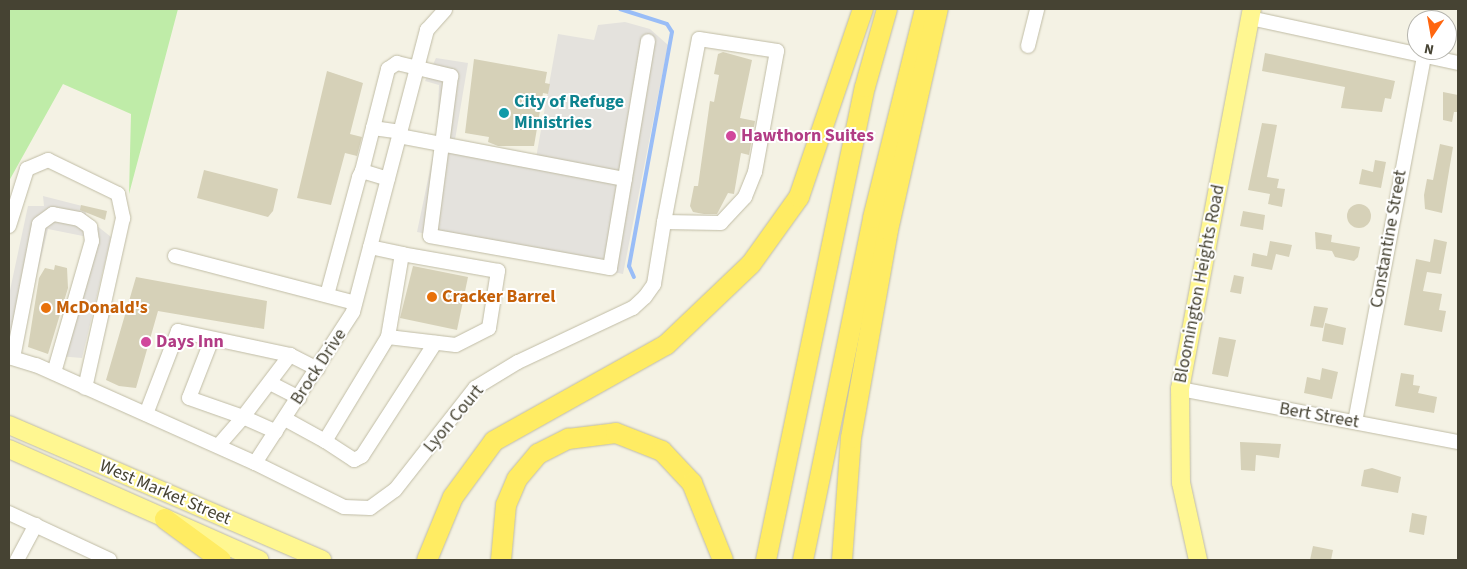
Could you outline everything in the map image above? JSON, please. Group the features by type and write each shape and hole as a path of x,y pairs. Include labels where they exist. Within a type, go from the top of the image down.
{"highway":[{"path":"427,560 436,536 466,475 494,441 666,345 751,264 799,197 863,9"},
{"path":"766,560 865,87 887,9"},
{"path":"803,560 873,218 925,9"},
{"path":"842,560 842,513 853,428 888,230 938,9"},
{"path":"501,560 506,505 517,479 538,454 568,439 616,433 662,452 692,483 723,560"},
{"path":"165,519 220,560"},
{"path":"413,560 436,536"}],"main road":[{"name":"Bloomington Heights Road","path":"1198,560 1181,483 1180,389 1251,13"},
{"name":"West Market Street","path":"10,424 322,560"},
{"name":"West Market Street","path":"9,449 260,560"}],"street":[{"path":"1028,46 1037,9"},
{"name":"Brock Drive","path":"255,462 318,370 356,303 427,30 445,10"},
{"path":"1251,13 1407,53"},
{"name":"Lyon Court","path":"255,462 344,507 370,508 386,500 475,388 518,362 633,308 645,297 654,284 664,222 699,38 777,51 755,172 745,197 721,223 664,222"},
{"path":"326,295 362,172 388,69 396,63 451,76 430,236 610,268 648,41"},
{"name":"Constantine Street","path":"1355,422 1423,60"},
{"path":"1441,60 1458,63"},
{"path":"374,128 442,147 624,179"},
{"path":"9,226 28,170 48,160 118,194 123,218 110,290 85,388"},
{"path":"362,172 388,179"},
{"path":"54,373 92,241 90,227 79,219 53,214 39,224 11,357 54,373 255,462"},
{"path":"370,247 498,271 489,328 456,345 388,337"},
{"path":"325,441 388,337 402,254"},
{"path":"176,256 356,303"},
{"path":"146,414 178,331 290,355 318,370"},
{"path":"212,339 189,398 243,417 276,432"},
{"path":"285,419 325,441 354,460 362,456 435,343"},
{"path":"218,446 270,383 290,355"},
{"path":"270,383 299,398"},
{"name":"Bert Street","path":"1180,389 1458,442"},
{"path":"9,512 36,525 89,556 110,560"},
{"path":"18,560 36,525"}],"green space":[{"path":"9,9 178,9 129,194 131,114 63,84 9,181"}],"shaded area":[{"path":"625,22 650,29 668,45 623,274 417,232 437,136 439,85 425,81 436,58 468,63 455,140 536,158 558,34 594,40 598,25"},
{"path":"43,196 86,207 86,217 111,237 82,358 58,356 88,237 48,229 22,335 9,334 9,295 28,206 44,206"}],"building":[{"name":"Hawthorn Suites","path":"723,52 752,60 740,118 755,121 749,155 741,153 734,194 728,193 717,214 704,214 693,212 690,206 694,186 698,186 710,101 714,102 719,75 714,74 718,54"},
{"path":"1265,53 1395,81 1391,99 1385,98 1382,112 1341,108 1345,87 1262,71"},
{"name":"City of Refuge Ministries","path":"474,59 547,72 545,83 550,84 548,94 543,93 534,146 498,146 488,142 489,137 465,133"},
{"path":"327,71 363,83 350,134 362,137 357,156 345,153 331,205 297,198"},
{"path":"1443,92 1458,95 1458,112 1454,112 1452,122 1443,120"},
{"path":"1262,123 1277,125 1267,177 1279,179 1277,188 1285,189 1282,207 1268,204 1270,194 1248,190"},
{"path":"1440,144 1453,147 1442,213 1425,209 1424,195 1427,179 1433,180"},
{"path":"1375,160 1386,162 1381,188 1359,184 1362,169 1373,172"},
{"path":"204,170 278,189 273,211 268,217 197,198"},
{"path":"1359,204 1367,208 1371,216 1367,224 1359,228 1351,224 1347,216 1351,208"},
{"path":"81,205 107,211 105,220 80,210"},
{"path":"1243,211 1265,215 1263,230 1240,226"},
{"path":"1315,232 1332,235 1331,242 1360,247 1358,257 1354,261 1335,257 1332,251 1316,249"},
{"path":"1434,239 1447,242 1441,274 1427,272 1423,291 1442,294 1439,310 1446,311 1442,332 1404,325 1416,259 1430,262"},
{"path":"1270,241 1292,245 1289,257 1276,254 1272,270 1251,266 1253,253 1267,256"},
{"name":"McDonald's","path":"55,265 67,268 68,288 48,354 28,347 39,278 45,268 54,270"},
{"name":"Cracker Barrel","path":"413,266 468,277 457,330 400,318"},
{"path":"1234,275 1244,277 1241,294 1230,292"},
{"path":"136,277 267,301 264,329 158,311 136,388 119,386 106,380"},
{"path":"1314,306 1328,308 1323,328 1310,326"},
{"path":"1325,323 1346,328 1343,345 1322,341"},
{"path":"1219,337 1236,340 1228,377 1212,374"},
{"path":"1322,368 1338,372 1332,399 1304,393 1307,377 1320,380"},
{"path":"1401,373 1414,375 1413,385 1420,386 1418,393 1437,397 1434,413 1395,406"},
{"path":"1240,442 1281,444 1279,458 1256,455 1255,471 1241,470"},
{"path":"1372,468 1401,477 1398,493 1361,486 1364,470"},
{"path":"1412,513 1427,516 1424,535 1409,532"},
{"path":"1313,546 1333,550 1331,560 1310,560"}],"waterway":[{"path":"620,9 667,24 672,32 629,266 634,277"}],"place":[{"name":"City of Refuge Ministries","path":"504,113"},
{"name":"Hawthorn Suites","path":"731,136"},
{"name":"Cracker Barrel","path":"432,297"},
{"name":"McDonald's","path":"46,308"},
{"name":"Days Inn","path":"146,342"}]}
